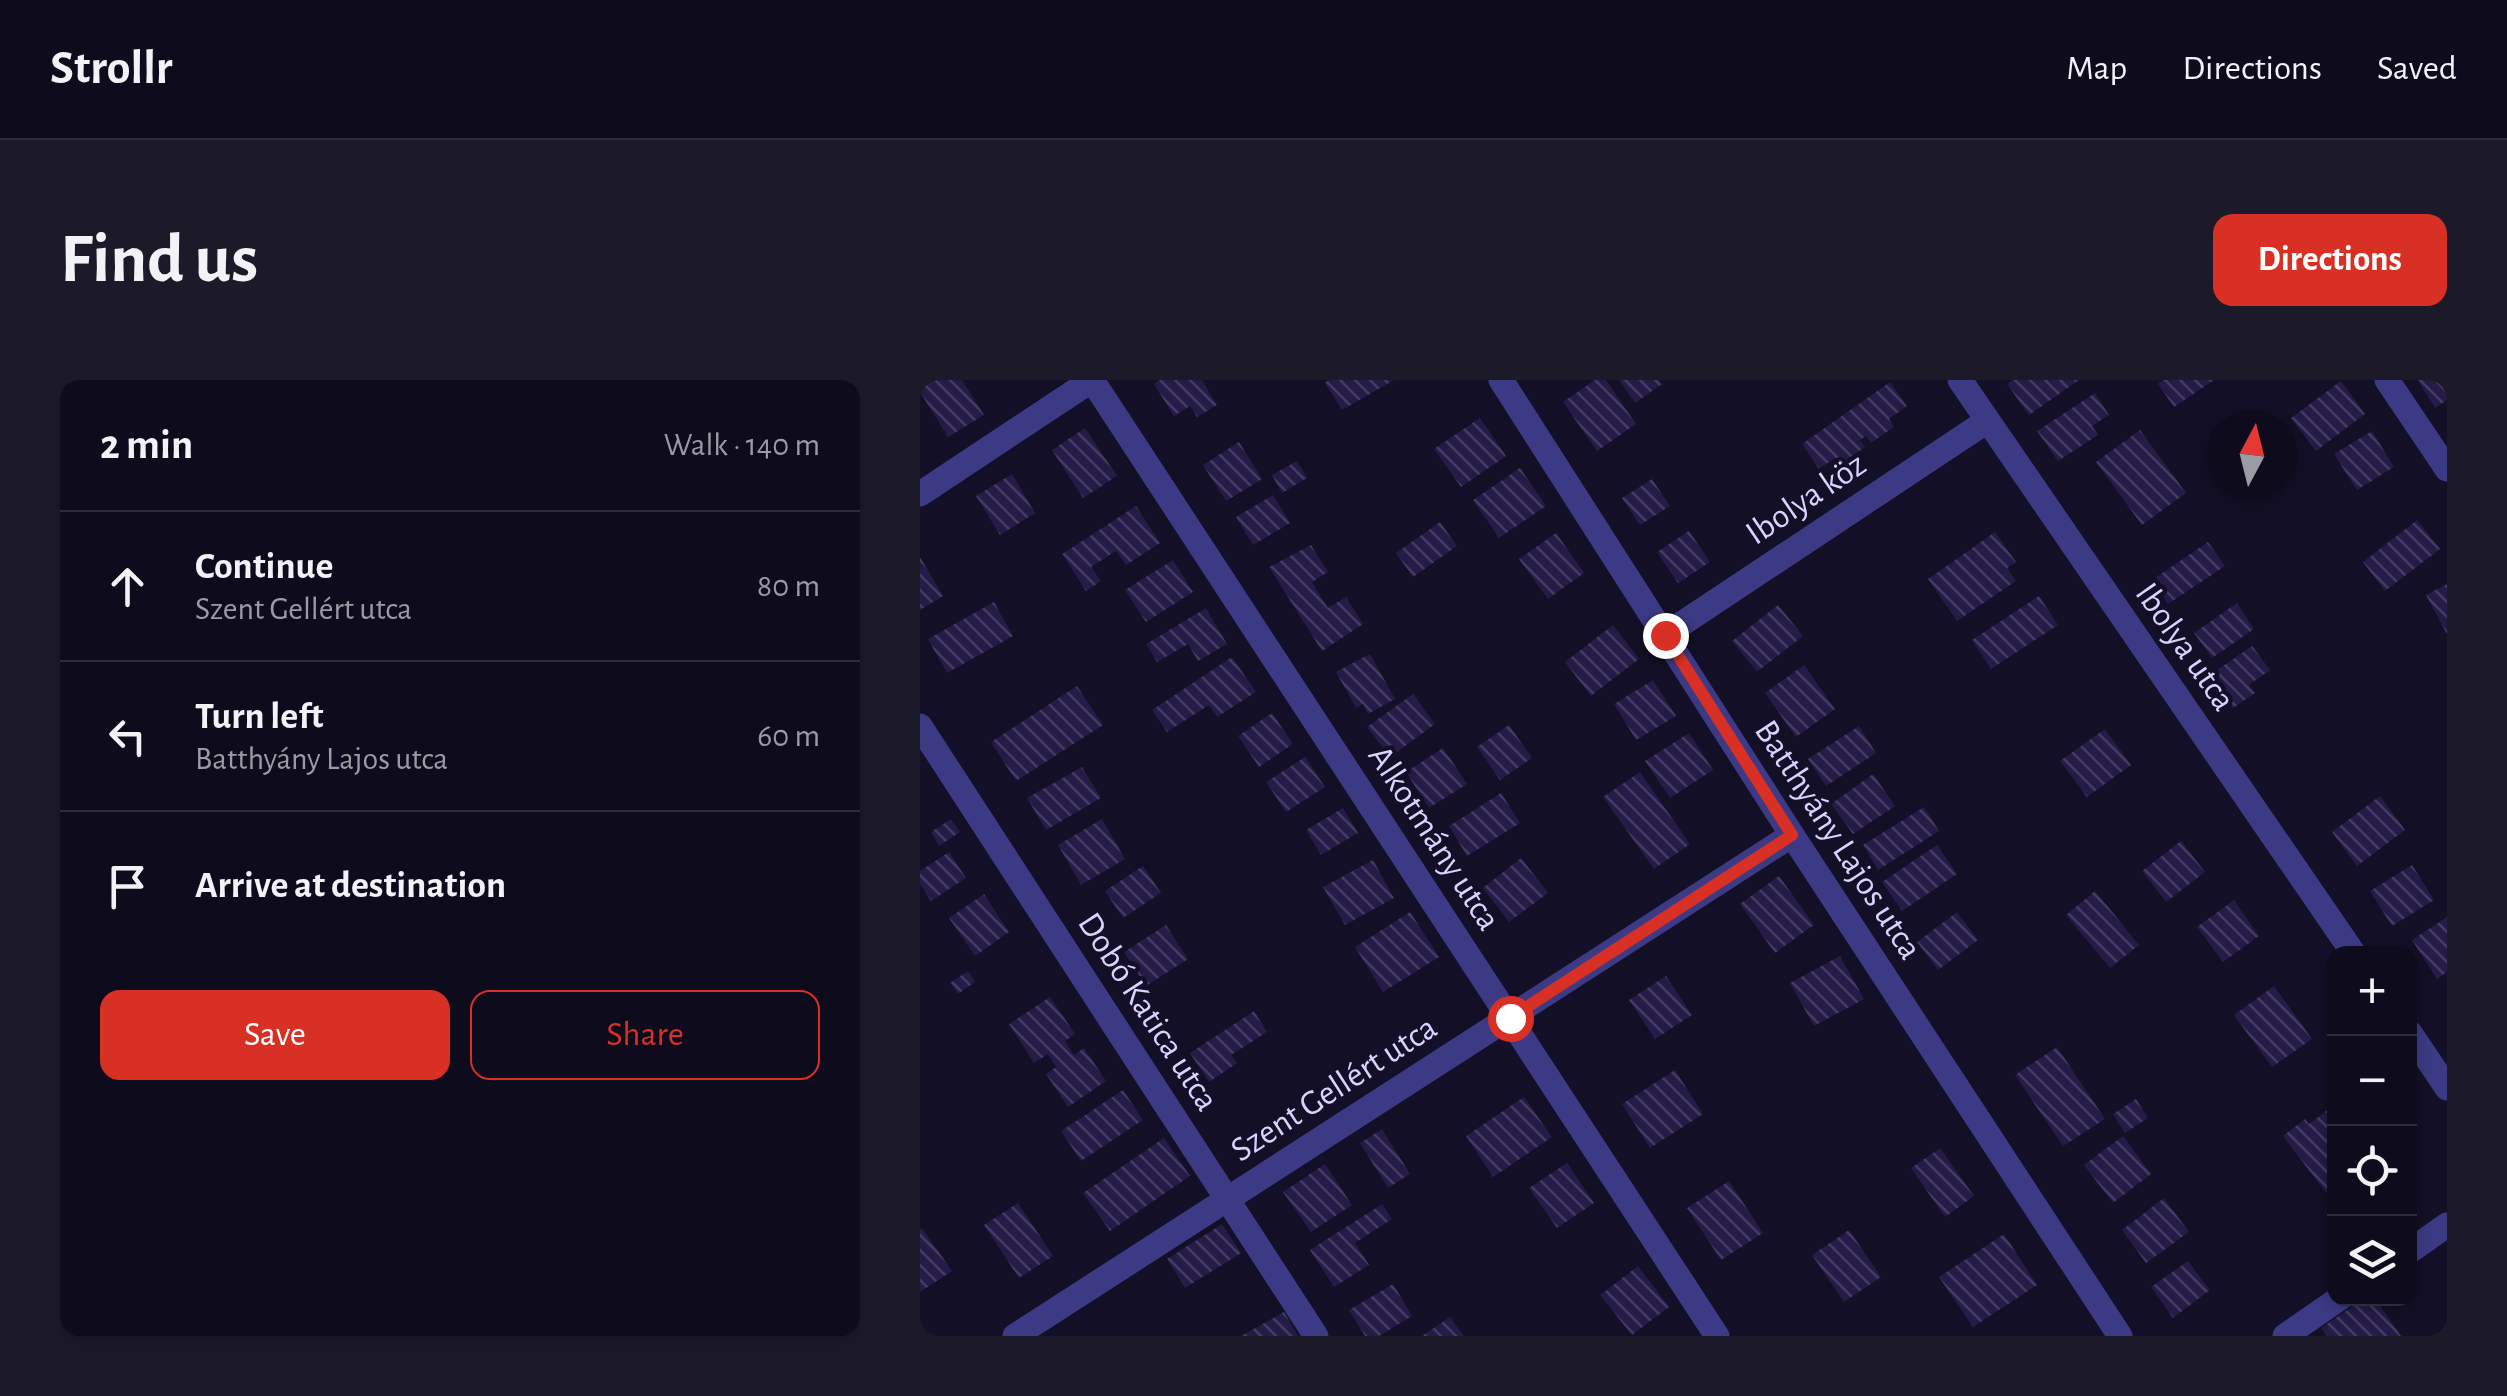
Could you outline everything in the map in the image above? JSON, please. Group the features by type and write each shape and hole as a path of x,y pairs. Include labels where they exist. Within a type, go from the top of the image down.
{"street":[{"path":"920,494 1092,380"},
{"name":"Alkotmány utca","path":"1092,380 1717,1336"},
{"name":"Batthyány Lajos utca","path":"1501,380 1792,835 2120,1336"},
{"name":"Ibolya utca","path":"1960,380 2348,946"},
{"path":"2387,380 2447,469"},
{"name":"Ibolya köz","path":"1665,635 1987,422"},
{"name":"Dobó Katica utca","path":"920,726 1316,1336"},
{"name":"Szent Gellért utca","path":"1015,1336 1792,835"},
{"path":"2411,1036 2447,1088"},
{"path":"2417,1246 2447,1226"},
{"path":"2285,1336 2328,1306"}],"building":[{"path":"920,380 962,380 984,415 948,437 920,392"},
{"path":"1160,380 1202,380 1217,405 1197,417 1190,406 1174,416 1154,384"},
{"path":"1394,380 1342,410 1325,383"},
{"path":"1595,380 1606,380 1636,424 1597,451 1563,402"},
{"path":"1619,380 1659,380 1662,384 1635,403"},
{"path":"2013,380 2079,380 2029,415 2007,384"},
{"path":"2163,380 2214,380 2174,407 2158,384"},
{"path":"2418,380 2447,380 2447,400 2435,408"},
{"path":"2341,381 2365,414 2316,451 2297,426 2297,414"},
{"path":"1890,382 1907,406 1889,419 1894,427 1871,443 1866,436 1860,440 1865,447 1840,465 1835,458 1819,469 1802,444"},
{"path":"2095,393 2109,415 2092,426 2098,435 2058,461 2037,431"},
{"path":"1480,418 1506,456 1461,487 1434,449"},
{"path":"1085,428 1117,476 1083,498 1052,450"},
{"path":"2140,430 2186,493 2142,525 2096,462"},
{"path":"2372,431 2394,467 2357,490 2334,454"},
{"path":"1239,442 1262,479 1226,501 1203,465"},
{"path":"1297,461 1307,478 1282,493 1272,475"},
{"path":"1520,468 1546,506 1499,538 1473,500"},
{"path":"1012,474 1035,513 1000,535 976,496"},
{"path":"1652,479 1670,506 1640,525 1622,498"},
{"path":"1273,495 1290,523 1253,545 1236,517"},
{"path":"1136,506 1160,543 1126,565 1116,551 1091,567 1101,581 1086,591 1062,554"},
{"path":"2417,520 2440,549 2385,591 2363,562"},
{"path":"1440,522 1457,546 1413,577 1396,553"},
{"path":"1689,531 1710,562 1678,583 1657,552"},
{"path":"1995,532 2016,562 2007,568 2016,581 1957,621 1928,579"},
{"path":"1556,533 1584,573 1548,599 1519,559"},
{"path":"2208,542 2225,566 2168,604 2152,580"},
{"path":"1311,545 1328,572 1312,582 1328,608 1346,597 1363,624 1322,651 1269,567"},
{"path":"920,557 943,596 920,610"},
{"path":"1173,560 1193,592 1146,622 1125,590"},
{"path":"2447,584 2447,634 2426,595"},
{"path":"2039,596 2058,625 1991,669 1972,640"},
{"path":"994,602 1013,636 947,673 928,639"},
{"path":"2237,603 2254,629 2212,658 2194,633"},
{"path":"1778,605 1803,636 1757,672 1732,641"},
{"path":"1206,608 1227,644 1198,661 1188,644 1157,662 1146,644"},
{"path":"1613,625 1639,659 1591,696 1565,662"},
{"path":"2252,646 2270,670 2249,685 2255,693 2233,708 2210,675"},
{"path":"1370,654 1395,699 1368,714 1363,704 1356,708 1336,672"},
{"path":"1232,657 1256,692 1217,717 1209,705 1167,732 1152,710"},
{"path":"1804,665 1835,709 1796,737 1765,693"},
{"path":"1653,680 1676,716 1636,740 1614,704"},
{"path":"1077,686 1103,725 1016,781 991,742"},
{"path":"1413,694 1435,724 1390,757 1367,727"},
{"path":"1272,713 1293,744 1259,767 1238,736"},
{"path":"1509,725 1532,758 1500,780 1477,747"},
{"path":"1859,726 1876,753 1826,786 1808,759"},
{"path":"2105,729 2131,765 2087,797 2060,761"},
{"path":"1689,733 1713,770 1670,798 1645,761"},
{"path":"1443,748 1467,784 1429,808 1406,772"},
{"path":"1305,757 1325,787 1286,812 1266,782"},
{"path":"1082,767 1101,798 1046,830 1027,798"},
{"path":"1640,772 1690,844 1654,869 1603,797"},
{"path":"1873,774 1895,806 1853,834 1831,804"},
{"path":"1501,793 1520,823 1467,856 1449,826"},
{"path":"2380,796 2405,830 2357,866 2332,832"},
{"path":"1924,807 1939,831 1878,870 1863,845"},
{"path":"1343,808 1358,833 1321,855 1306,830"},
{"path":"951,819 960,832 939,846 931,832"},
{"path":"1102,819 1125,859 1081,885 1058,845"},
{"path":"2181,841 2205,872 2166,902 2142,871"},
{"path":"1937,845 1957,874 1902,911 1882,882"},
{"path":"949,852 966,878 931,901 920,884 920,871"},
{"path":"1521,858 1548,893 1509,922 1483,888"},
{"path":"1373,860 1394,898 1345,925 1323,887"},
{"path":"2412,865 2434,900 2392,926 2370,891"},
{"path":"1143,866 1161,893 1123,918 1105,891"},
{"path":"1779,876 1814,925 1775,953 1740,904"},
{"path":"2095,891 2139,945 2110,968 2066,915"},
{"path":"984,894 1009,932 975,956 949,918"},
{"path":"2234,900 2259,936 2223,962 2197,927"},
{"path":"1410,912 1439,957 1383,992 1355,947"},
{"path":"1957,912 1978,940 1938,970 1917,942"},
{"path":"2447,917 2447,972 2437,979 2412,940"},
{"path":"1166,925 1188,959 1146,986 1124,952"},
{"path":"1840,956 1864,999 1814,1026 1790,983"},
{"path":"968,971 975,982 958,994 950,983"},
{"path":"1666,976 1692,1015 1655,1039 1629,1000"},
{"path":"2274,986 2312,1039 2272,1067 2234,1015"},
{"path":"1050,997 1075,1034 1065,1041 1074,1055 1084,1048 1106,1081 1068,1107 1046,1074 1056,1067 1048,1054 1034,1063 1009,1024"},
{"path":"1254,1011 1267,1032 1231,1055 1237,1063 1209,1082 1190,1053"},
{"path":"2057,1047 2105,1119 2063,1146 2015,1075"},
{"path":"1675,1070 1703,1114 1650,1148 1622,1104"},
{"path":"1123,1090 1143,1120 1081,1161 1061,1131"},
{"path":"1524,1097 1552,1137 1493,1177 1466,1136"},
{"path":"2136,1099 2148,1118 2125,1133 2113,1114"},
{"path":"2327,1110 2327,1194 2283,1136 2305,1119 2309,1124"},
{"path":"1382,1129 1410,1174 1388,1188 1360,1143"},
{"path":"2123,1136 2151,1174 2113,1203 2084,1165"},
{"path":"1164,1138 1190,1176 1110,1231 1083,1193"},
{"path":"1940,1148 1974,1196 1945,1217 1911,1168"},
{"path":"1567,1163 1594,1203 1557,1228 1529,1188"},
{"path":"1325,1164 1352,1205 1311,1232 1283,1192"},
{"path":"1729,1181 1763,1233 1721,1260 1687,1208"},
{"path":"2164,1198 2189,1232 2146,1263 2122,1230"},
{"path":"1018,1203 1053,1256 1019,1278 984,1225"},
{"path":"1382,1204 1392,1219 1355,1243 1369,1265 1334,1287 1310,1250"},
{"path":"1222,1224 1241,1253 1185,1288 1167,1259"},
{"path":"920,1229 952,1271 920,1292"},
{"path":"1849,1230 1881,1277 1844,1302 1812,1255"},
{"path":"2004,1234 2037,1285 1973,1327 1939,1277"},
{"path":"2188,1261 2210,1290 2173,1318 2151,1287"},
{"path":"1638,1266 1669,1307 1632,1335 1600,1295"},
{"path":"1393,1284 1412,1316 1379,1336 1365,1336 1349,1310"},
{"path":"2353,1306 2380,1306 2401,1336 2327,1336 2321,1328"},
{"path":"1284,1312 1298,1336 1241,1336"},
{"path":"1450,1317 1464,1336 1422,1336"}],"route":[{"path":"1510,1018 1792,835 1665,635"}]}
